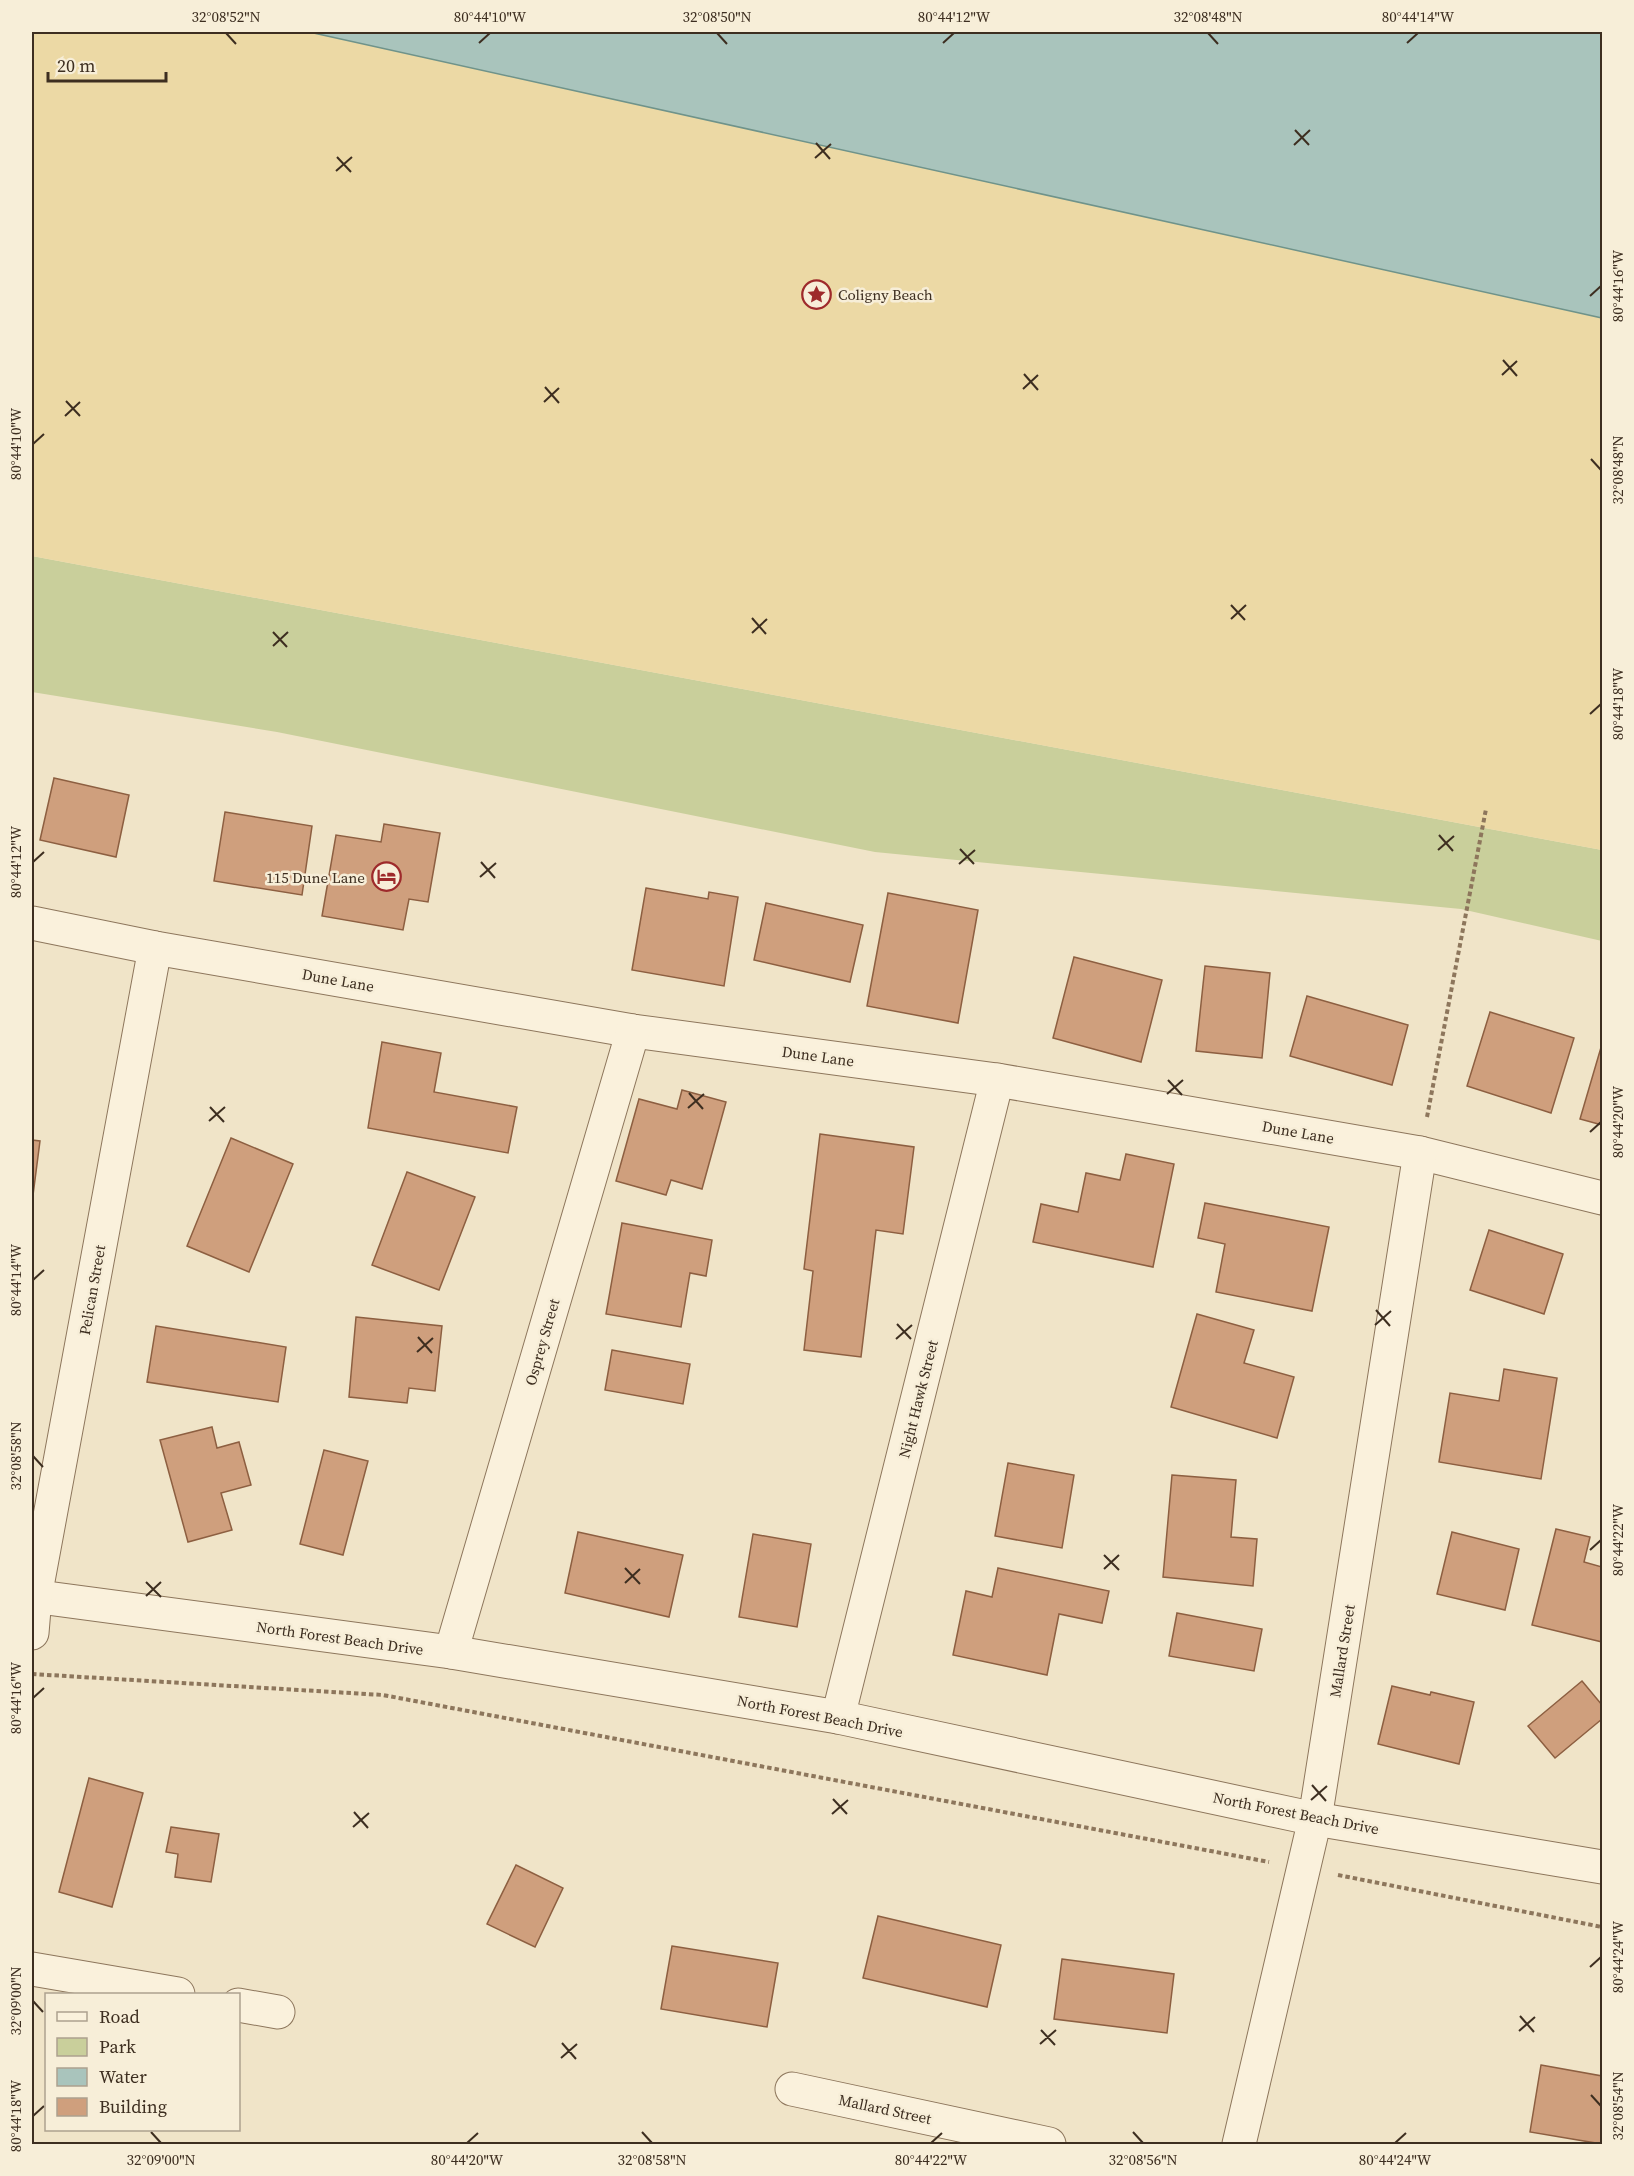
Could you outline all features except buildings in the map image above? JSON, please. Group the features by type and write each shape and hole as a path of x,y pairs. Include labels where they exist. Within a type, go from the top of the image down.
{"street":[{"name":"Dune Lane","path":"32,923 155,948 633,1031 998,1080 1420,1153 1602,1197"},
{"name":"Pelican Street","path":"32,1633 34,1597 155,948"},
{"name":"Osprey Street","path":"451,1652 633,1031"},
{"name":"Night Hawk Street","path":"838,1717 998,1080"},
{"name":"Mallard Street","path":"1239,2145 1315,1819 1420,1153"},
{"name":"North Forest Beach Drive","path":"34,1597 451,1652 838,1717 1315,1819 1602,1866"},
{"path":"32,1969 167,1993"},
{"path":"240,2005 278,2012"},
{"name":"Mallard Street","path":"792,2089 1048,2145"}],"path":[{"path":"1420,1153 1486,809"},
{"path":"32,1674 383,1695 1602,1927"}],"green space":[{"path":"32,556 1602,850 1602,941 1461,909 875,852 277,732 32,692"}],"sand":[{"name":"Coligny Beach","path":"32,32 1602,32 1602,850 32,556"}],"water":[{"path":"309,32 1602,32 1602,318"}],"place":[{"name":"Coligny Beach","path":"817,294"},
{"name":"115 Dune Lane","path":"386,877"}]}
